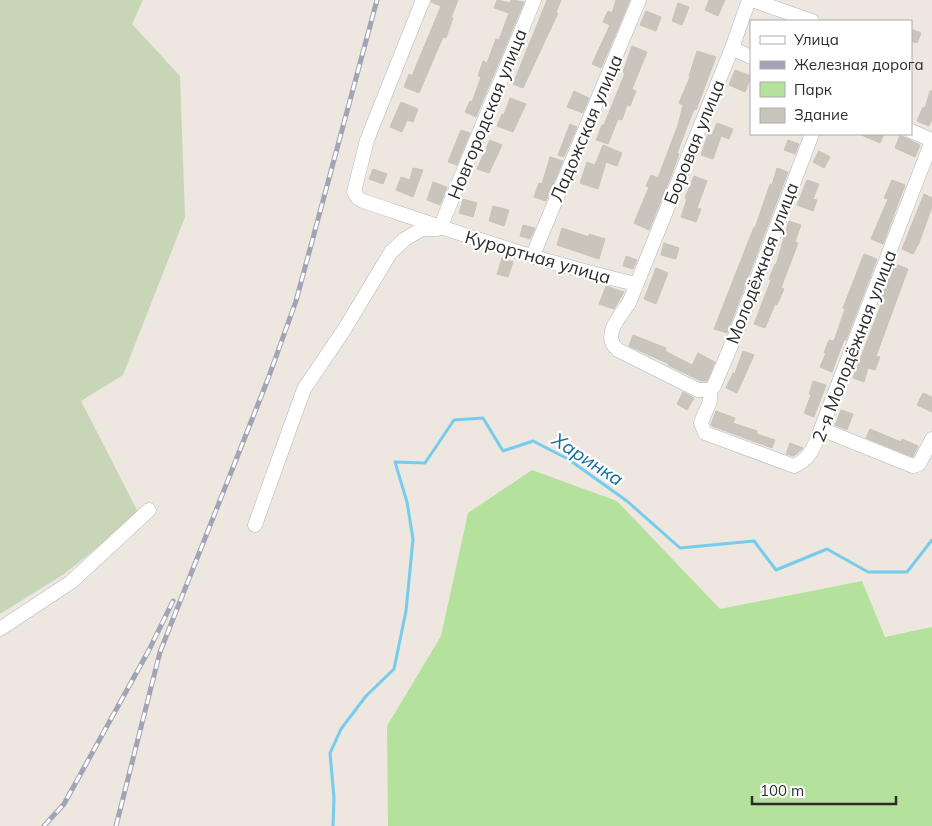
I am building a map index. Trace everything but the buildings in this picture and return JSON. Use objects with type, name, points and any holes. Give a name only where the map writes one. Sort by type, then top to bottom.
[{"type":"street","name":"Курортная улица","points":[[423,0],[367,140],[354,192],[358,198],[440,228],[597,275],[636,284]]},
{"type":"street","name":"Новгородская улица","points":[[440,228],[534,0]]},
{"type":"street","name":"Ладожская улица","points":[[533,255],[639,0]]},
{"type":"street","points":[[751,0],[809,20]]},
{"type":"street","name":"Боровая улица","points":[[709,390],[698,390],[626,354],[613,346],[611,335],[613,328],[629,303],[751,0]]},
{"type":"street","points":[[732,48],[750,57]]},
{"type":"street","points":[[912,131],[932,141]]},
{"type":"street","name":"Молодёжная улица","points":[[709,390],[714,386],[736,334],[812,135]]},
{"type":"street","name":"2-я Молодёжная улица","points":[[709,390],[711,398],[701,423],[705,433],[794,466],[807,458],[821,429],[932,141]]},
{"type":"street","points":[[255,525],[304,389],[344,330],[391,252],[405,239],[422,229],[440,228]]},
{"type":"street","points":[[821,429],[913,466],[919,464],[932,439]]},
{"type":"street","points":[[0,629],[71,582],[149,510]]},
{"type":"green space","points":[[0,0],[143,0],[132,24],[180,76],[185,217],[123,375],[81,401],[139,514],[64,574],[0,614]]},
{"type":"green space","points":[[532,470],[617,501],[720,609],[862,581],[885,637],[932,627],[932,826],[388,826],[387,726],[441,636],[468,513]]},
{"type":"waterway","name":"Харинка","points":[[333,826],[334,798],[330,753],[341,729],[366,696],[394,669],[406,611],[413,539],[407,502],[395,462],[425,463],[454,420],[483,418],[503,451],[533,441],[568,459],[627,501],[680,548],[754,541],[776,570],[827,549],[868,572],[907,572],[932,540]]},
{"type":"railway","points":[[116,826],[160,652],[268,379],[296,301],[377,0]]},
{"type":"railway","points":[[44,826],[64,804],[149,650],[173,601]]}]
